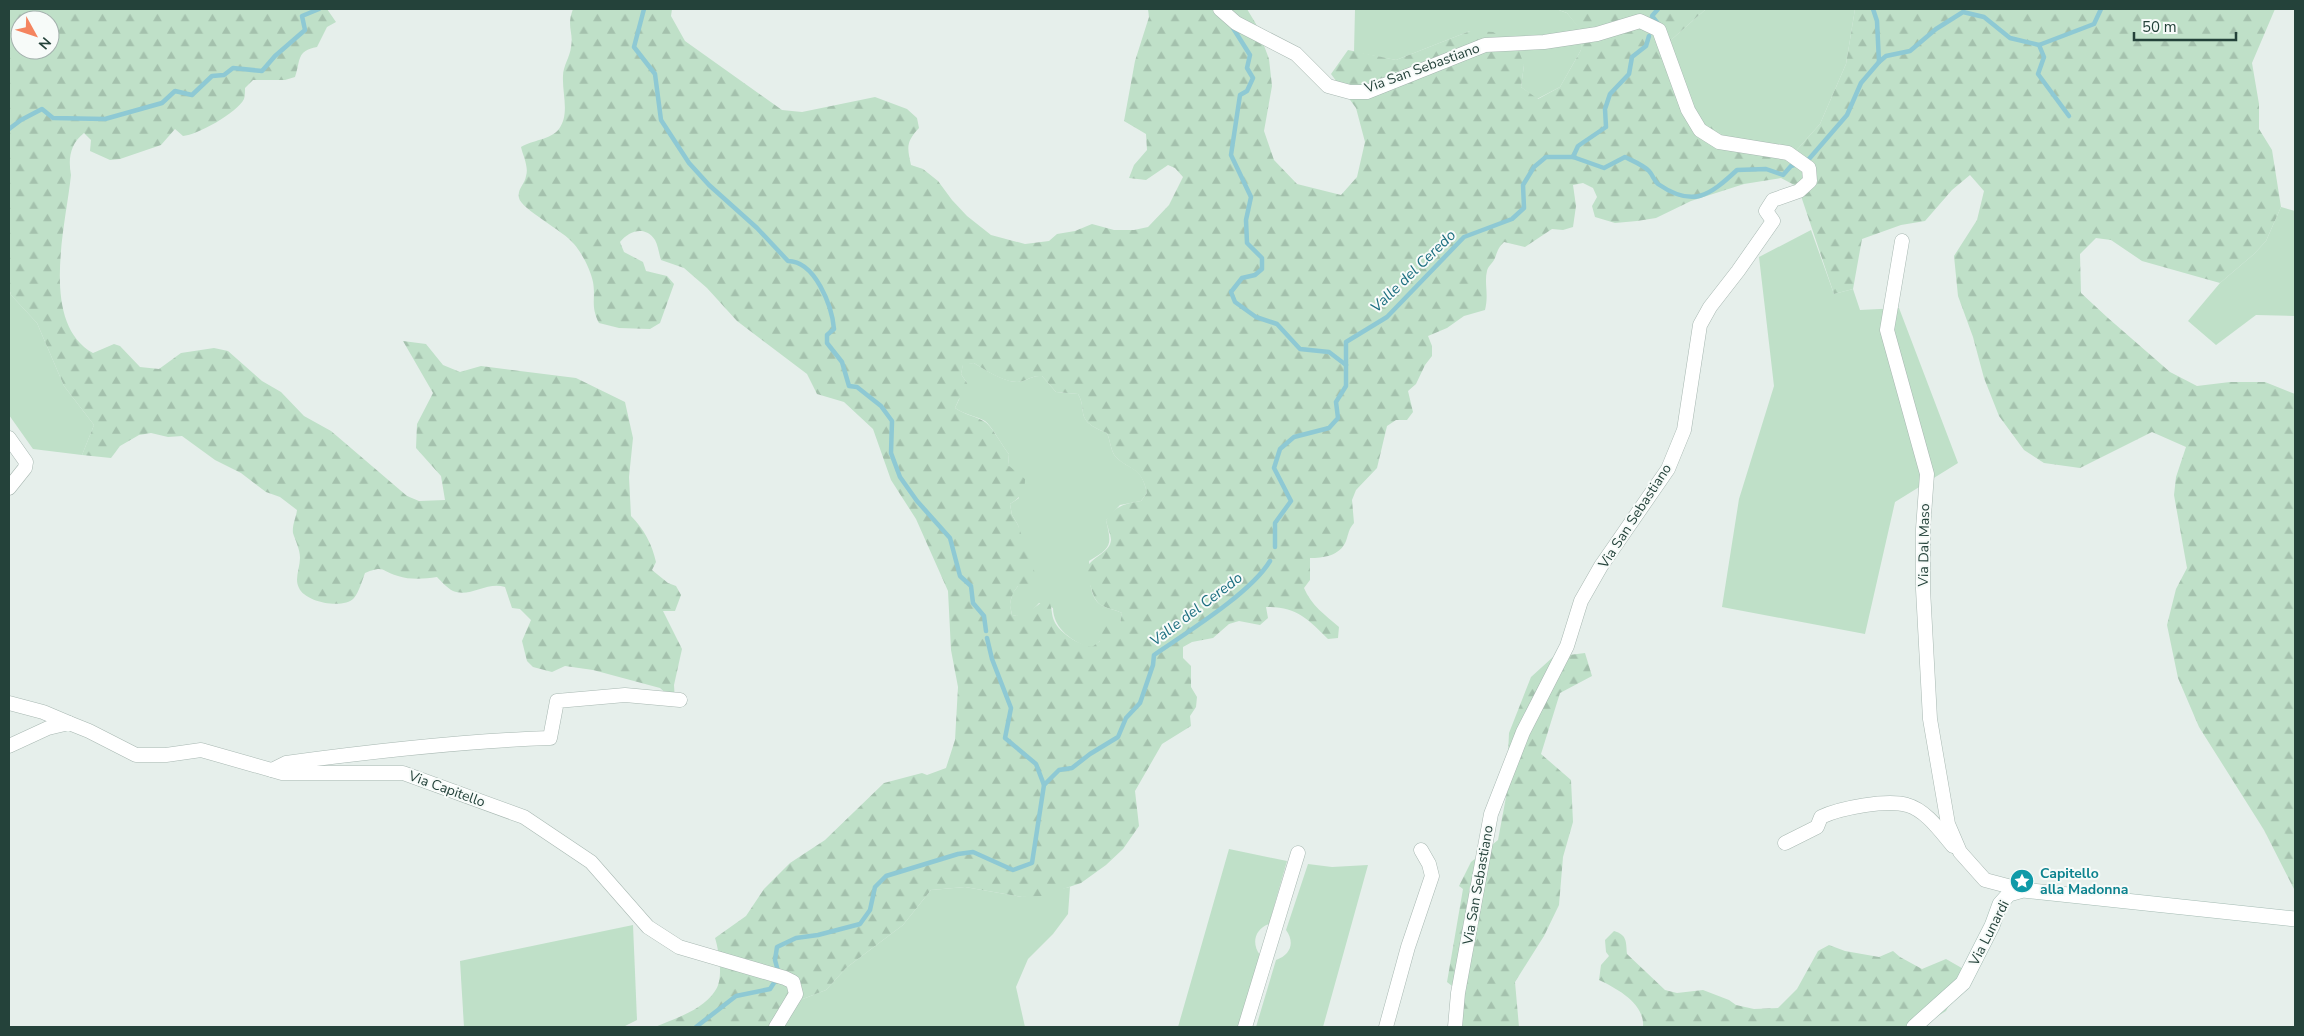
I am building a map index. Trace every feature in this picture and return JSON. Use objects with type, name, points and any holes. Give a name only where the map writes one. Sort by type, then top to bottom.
[{"type":"street","name":"Via San Sebastiano","points":[[1220,9],[1236,23],[1296,54],[1328,86],[1350,92],[1367,92],[1485,45],[1544,42],[1597,34],[1640,21],[1659,30],[1688,110],[1700,130],[1719,142],[1788,153],[1809,168],[1810,180],[1799,191],[1773,200],[1766,211],[1772,222],[1710,307],[1700,325],[1684,430],[1668,469],[1601,566],[1581,601],[1567,646],[1523,732],[1491,814],[1458,993],[1455,1027]]},
{"type":"street","name":"Via Dal Maso","points":[[1902,241],[1887,330],[1927,474],[1923,529],[1923,580],[1930,719],[1948,824],[1960,852]]},
{"type":"street","points":[[9,438],[26,462],[25,468],[9,488]]},
{"type":"street","points":[[272,770],[286,762],[395,748],[494,740],[550,738],[557,701],[625,695],[680,700]]},
{"type":"street","name":"Via Capitello","points":[[9,703],[43,712],[89,731],[136,756],[166,755],[201,750],[282,773],[402,773],[524,817],[591,862],[648,927],[679,947],[779,976],[793,982],[796,994],[776,1027]]},
{"type":"street","points":[[9,746],[48,728],[69,724]]},
{"type":"street","name":"Via Dal Maso","points":[[1785,843],[1817,827],[1820,817],[1832,812],[1885,803],[1908,805],[1926,816],[1985,880],[2023,890]]},
{"type":"street","points":[[1386,1027],[1408,947],[1432,876],[1429,864],[1421,850]]},
{"type":"street","points":[[1245,1027],[1298,853]]},
{"type":"street","name":"Via Lunardi","points":[[1914,1027],[1963,983],[1992,926],[2000,904],[2009,894],[2023,890],[2295,918]]},
{"type":"green space","points":[[9,9],[327,9],[336,22],[327,27],[317,47],[302,54],[295,77],[285,80],[253,80],[245,88],[244,99],[240,105],[207,128],[183,136],[175,129],[161,145],[120,159],[110,160],[90,151],[91,140],[84,133],[79,137],[73,147],[70,158],[71,175],[60,272],[61,297],[66,320],[76,339],[93,353],[114,344],[120,346],[140,367],[159,369],[181,353],[214,348],[228,351],[262,381],[281,392],[304,416],[331,431],[407,496],[419,501],[445,500],[441,476],[416,448],[417,424],[433,393],[403,341],[426,344],[443,365],[460,372],[481,366],[576,378],[625,402],[633,438],[629,477],[631,516],[644,532],[652,549],[656,562],[652,570],[668,583],[676,586],[681,595],[675,611],[663,611],[682,649],[674,685],[675,701],[660,688],[593,670],[565,666],[552,672],[533,667],[527,661],[522,641],[531,620],[520,609],[512,608],[505,587],[492,586],[459,593],[451,590],[437,577],[407,578],[379,569],[365,573],[357,593],[349,602],[325,603],[309,597],[299,588],[297,581],[300,555],[293,530],[297,510],[280,497],[266,492],[241,473],[215,460],[182,436],[168,437],[151,433],[139,435],[120,446],[111,458],[82,455],[94,425],[64,386],[37,323],[11,295],[9,288]]},
{"type":"green space","points":[[573,9],[672,9],[671,16],[685,41],[782,110],[802,112],[875,97],[907,109],[917,118],[919,128],[909,145],[911,165],[923,169],[938,181],[967,216],[991,235],[1025,244],[1049,241],[1057,234],[1075,231],[1092,224],[1114,230],[1134,230],[1148,227],[1169,205],[1183,177],[1175,168],[1168,165],[1146,180],[1129,178],[1134,165],[1147,150],[1146,134],[1124,121],[1135,61],[1149,17],[1148,9],[1247,9],[1256,24],[1269,59],[1272,86],[1264,131],[1274,160],[1297,184],[1341,195],[1357,177],[1365,142],[1356,108],[1331,74],[1348,50],[1396,60],[1470,31],[1493,32],[1517,45],[1524,65],[1521,87],[1538,99],[1560,87],[1581,50],[1582,32],[1567,13],[1556,9],[1706,9],[1671,40],[1673,74],[1699,116],[1732,142],[1794,153],[1820,124],[1846,64],[1855,9],[2275,9],[2252,63],[2259,104],[2259,129],[2272,150],[2281,207],[2266,241],[2254,254],[2220,283],[2142,261],[2111,240],[2096,238],[2080,254],[2081,293],[2170,372],[2197,386],[2230,382],[2265,382],[2295,394],[2295,891],[2264,830],[2199,727],[2178,678],[2167,625],[2176,589],[2187,568],[2174,495],[2176,477],[2186,447],[2152,432],[2080,468],[2044,463],[2024,450],[1999,416],[1984,378],[1973,337],[1958,296],[1954,256],[1977,220],[1984,191],[1970,175],[1952,190],[1925,221],[1901,225],[1862,239],[1853,289],[1834,294],[1798,187],[1781,178],[1744,184],[1691,201],[1656,218],[1615,223],[1595,217],[1592,206],[1597,197],[1593,188],[1583,183],[1573,185],[1576,206],[1573,227],[1563,230],[1552,229],[1525,247],[1504,242],[1487,271],[1485,310],[1464,316],[1447,328],[1428,336],[1432,346],[1432,356],[1425,365],[1416,384],[1408,391],[1413,412],[1407,420],[1396,420],[1387,426],[1377,468],[1356,490],[1352,500],[1354,523],[1346,541],[1340,550],[1331,555],[1310,558],[1310,580],[1304,588],[1314,605],[1339,627],[1338,638],[1328,639],[1308,620],[1294,611],[1266,607],[1268,618],[1260,625],[1239,621],[1229,624],[1213,638],[1192,642],[1183,647],[1183,658],[1191,666],[1191,687],[1197,697],[1196,707],[1190,716],[1191,726],[1162,744],[1135,791],[1139,826],[1123,849],[1106,865],[1081,883],[1042,896],[1022,897],[965,887],[931,890],[903,925],[846,968],[826,990],[795,1002],[778,1027],[655,1027],[696,1009],[710,998],[718,986],[720,972],[715,938],[746,916],[764,889],[790,863],[825,840],[884,783],[922,773],[927,775],[946,768],[955,740],[958,687],[951,650],[948,591],[916,519],[891,480],[873,429],[844,402],[817,394],[807,374],[737,321],[707,288],[684,268],[661,260],[655,240],[647,232],[637,231],[628,235],[620,242],[624,252],[643,262],[646,271],[667,276],[674,284],[660,323],[650,329],[619,328],[599,323],[594,307],[592,278],[580,252],[569,239],[527,208],[519,198],[519,192],[527,173],[521,147],[555,133],[559,129],[564,117],[563,76],[571,47],[571,15]],"holes":[[[974,363],[997,377],[1011,381],[1017,382],[1042,376],[1056,392],[1078,394],[1086,421],[1107,433],[1115,456],[1138,473],[1145,484],[1147,493],[1141,501],[1120,506],[1106,520],[1111,538],[1110,544],[1085,570],[1096,600],[1105,607],[1122,613],[1120,623],[1110,623],[1100,630],[1100,641],[1092,647],[1075,641],[1059,628],[1053,618],[1048,599],[1023,614],[1012,615],[1011,600],[1015,590],[1018,586],[1030,585],[1036,576],[1018,525],[1012,515],[1010,504],[1022,494],[1025,479],[1008,465],[1009,454],[988,424],[955,408],[959,399],[969,393],[967,383],[961,374],[963,365]]]},
{"type":"green space","points":[[1355,9],[1556,9],[1567,13],[1583,32],[1581,50],[1560,87],[1537,99],[1521,87],[1524,65],[1470,31],[1396,60],[1354,52]]},
{"type":"green space","points":[[1706,9],[1855,9],[1846,64],[1820,124],[1794,153],[1732,142],[1699,117],[1673,74],[1671,40]]},
{"type":"green space","points":[[2281,207],[2295,211],[2295,316],[2256,315],[2216,345],[2188,321],[2220,283],[2254,254],[2266,241]]},
{"type":"green space","points":[[1811,230],[1834,294],[1853,289],[1860,310],[1899,308],[1958,463],[1895,502],[1865,634],[1722,607],[1739,499],[1774,386],[1759,257]]},
{"type":"green space","points":[[9,288],[11,295],[37,323],[64,386],[94,425],[82,455],[33,449],[9,415]]},
{"type":"green space","points":[[974,363],[998,377],[1011,381],[1018,382],[1042,376],[1056,392],[1078,394],[1086,421],[1107,433],[1115,456],[1138,473],[1145,484],[1147,493],[1141,501],[1120,505],[1106,520],[1109,535],[1108,545],[1106,549],[1089,561],[1092,592],[1098,603],[1122,613],[1120,623],[1092,648],[1065,634],[1056,622],[1053,608],[1039,603],[1027,614],[1012,615],[1010,605],[1012,594],[1018,586],[1020,535],[1010,504],[1019,498],[1016,473],[1008,465],[1009,454],[988,423],[955,408],[967,383],[961,374],[963,364]]},
{"type":"green space","points":[[1585,653],[1592,676],[1560,693],[1541,754],[1571,780],[1573,822],[1563,857],[1559,905],[1544,936],[1515,982],[1519,1027],[1459,1027],[1461,993],[1447,982],[1463,889],[1459,886],[1471,862],[1498,840],[1506,797],[1509,733],[1531,677],[1553,657]]},
{"type":"green space","points":[[1229,849],[1287,861],[1269,924],[1260,929],[1256,937],[1256,946],[1260,955],[1238,1027],[1178,1027]]},
{"type":"green space","points":[[1308,864],[1332,867],[1368,865],[1323,1027],[1256,1027],[1276,960],[1285,955],[1290,948],[1291,943],[1286,930]]},
{"type":"green space","points":[[965,887],[1022,897],[1070,887],[1068,914],[1053,934],[1028,959],[1016,987],[1025,1027],[778,1027],[795,1002],[826,990],[846,968],[903,925],[931,890]]},
{"type":"green space","points":[[633,925],[637,1020],[623,1027],[464,1027],[460,961]]},
{"type":"green space","points":[[1614,931],[1624,937],[1627,954],[1665,990],[1677,993],[1703,990],[1729,1000],[1736,1005],[1754,1009],[1778,1008],[1797,989],[1818,951],[1829,945],[1845,951],[1879,957],[1893,951],[1922,969],[1946,959],[1967,971],[1946,1011],[1920,1027],[1643,1027],[1640,1011],[1635,1004],[1622,993],[1599,980],[1601,965],[1609,956],[1606,952],[1605,940]]},
{"type":"waterway","points":[[9,129],[42,109],[53,118],[105,119],[162,103],[175,91],[192,95],[212,76],[224,75],[233,68],[262,71],[275,56],[305,30],[302,16],[319,9]]},
{"type":"waterway","points":[[644,9],[634,47],[655,74],[661,120],[689,163],[709,185],[757,228],[788,261],[798,263],[814,276],[826,297],[833,319],[834,329],[827,335],[827,343],[842,362],[849,386],[857,387],[881,406],[892,421],[891,453],[900,477],[917,501],[950,538],[960,576],[971,586],[973,603],[984,616],[986,631]]},
{"type":"waterway","points":[[1658,9],[1652,16],[1659,25]]},
{"type":"waterway","points":[[1873,9],[1877,21],[1879,62]]},
{"type":"waterway","name":"Valle del Ceredo","points":[[1804,161],[1809,159],[1847,115],[1861,83],[1879,62],[1886,56],[1910,51],[1936,29],[1963,12],[1984,17],[2010,38],[2039,45],[2094,24],[2101,9]]},
{"type":"waterway","points":[[1233,28],[1250,55],[1247,68],[1253,78],[1247,91],[1240,95],[1231,155],[1251,197],[1246,220],[1247,243],[1262,258],[1262,269],[1255,275],[1242,278],[1231,292],[1235,302],[1256,317],[1277,324],[1300,349],[1329,352],[1346,365]]},
{"type":"waterway","points":[[1573,157],[1578,146],[1606,127],[1605,109],[1610,94],[1629,74],[1632,57],[1646,46],[1649,36]]},
{"type":"waterway","points":[[2039,45],[2044,57],[2038,74],[2069,116]]},
{"type":"waterway","name":"Valle del Ceredo","points":[[1275,547],[1275,523],[1291,501],[1274,468],[1280,449],[1294,437],[1329,428],[1338,418],[1336,402],[1346,386],[1346,342],[1387,317],[1464,237],[1512,219],[1524,208],[1523,185],[1534,167],[1546,157],[1573,157],[1604,168],[1625,157],[1647,169],[1658,184],[1681,196],[1691,197],[1700,196],[1718,187],[1737,170],[1766,169],[1783,175],[1791,166],[1797,164]]},
{"type":"waterway","name":"Valle del Ceredo","points":[[696,1027],[736,996],[770,989],[779,975],[775,960],[777,947],[796,938],[818,935],[860,924],[870,910],[875,887],[886,876],[958,854],[973,852],[1013,870],[1032,863],[1044,785],[1059,770],[1072,768],[1090,754],[1118,737],[1126,718],[1140,703],[1153,665],[1154,655],[1233,599],[1261,573],[1270,561]]},
{"type":"waterway","points":[[987,638],[992,659],[1011,708],[1005,738],[1036,764],[1044,785]]},
{"type":"place","name":"Capitello alla Madonna","points":[[2022,881]]}]
